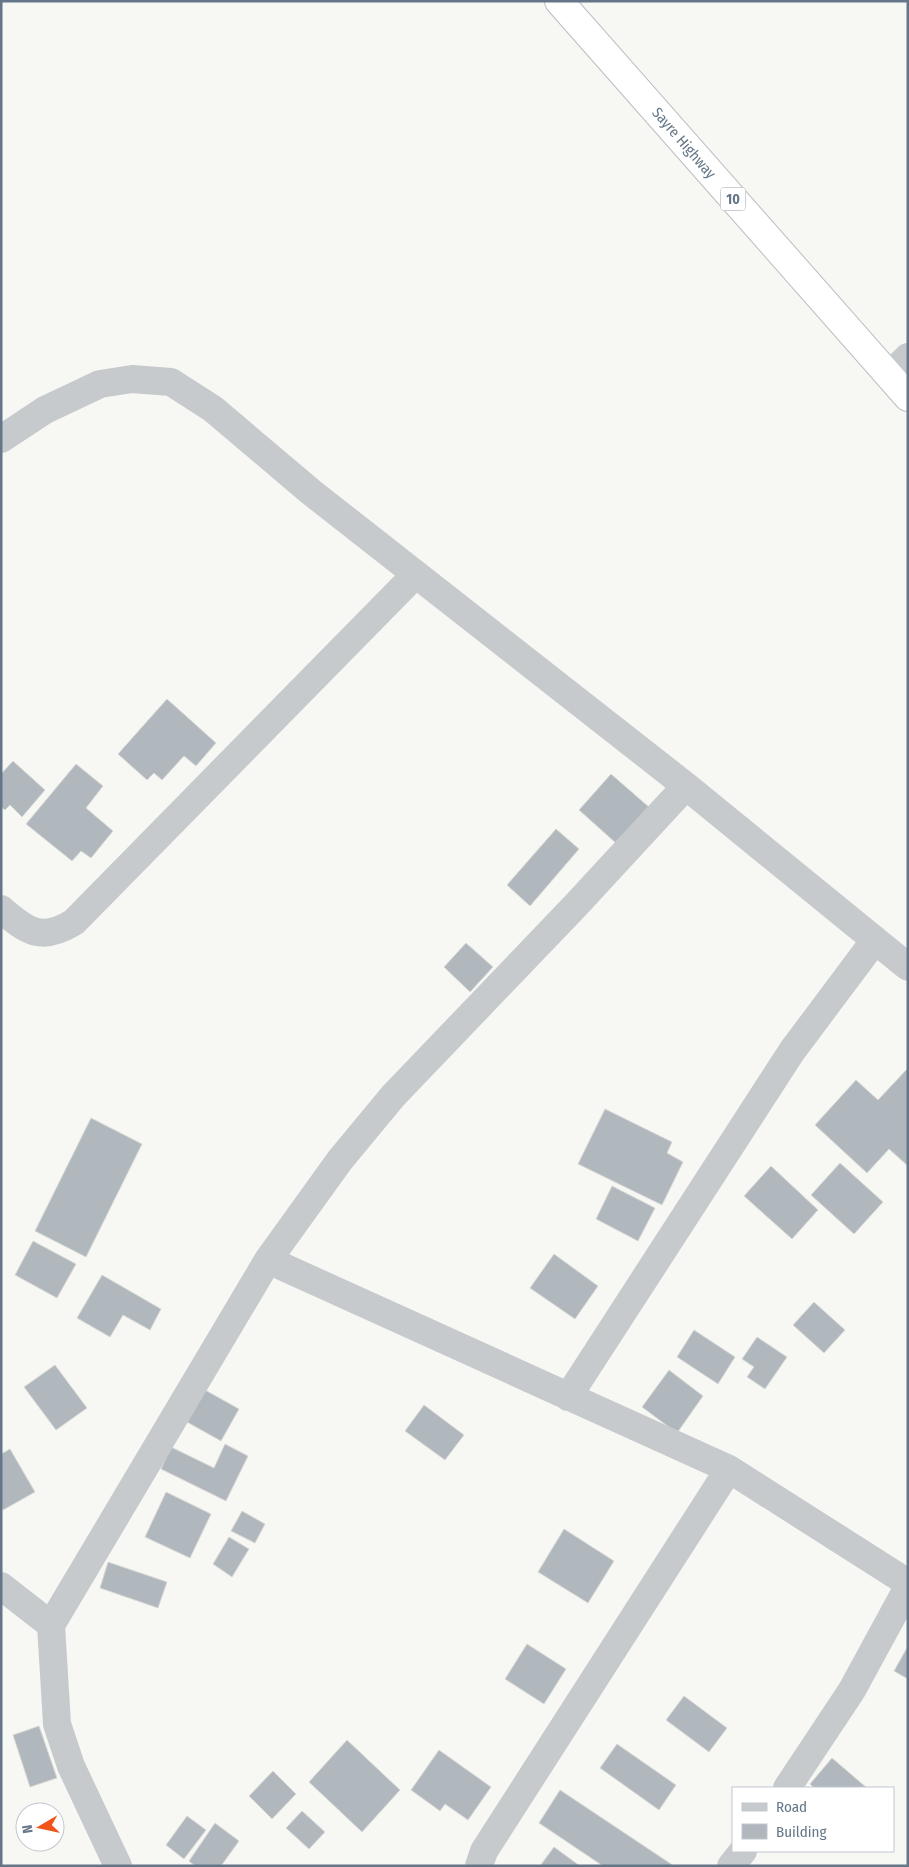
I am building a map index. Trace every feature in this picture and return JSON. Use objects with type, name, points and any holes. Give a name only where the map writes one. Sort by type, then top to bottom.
[{"type":"highway","name":"Sayre Highway","points":[[559,1],[908,397]]},
{"type":"street","points":[[889,376],[908,356]]},
{"type":"street","points":[[1,439],[45,410],[100,384],[132,379],[171,382],[213,409],[310,492],[686,786],[908,967]]},
{"type":"street","points":[[1,909],[21,927],[39,934],[58,932],[74,922],[415,575]]},
{"type":"street","points":[[118,1866],[71,1766],[57,1724],[51,1625],[268,1260],[340,1160],[393,1096],[576,905],[686,786]]},
{"type":"street","points":[[568,1397],[792,1051],[875,940]]},
{"type":"street","points":[[268,1260],[729,1470],[908,1583]]},
{"type":"street","points":[[479,1866],[490,1842],[729,1470]]},
{"type":"street","points":[[1,1586],[51,1625]]},
{"type":"street","points":[[788,1787],[852,1690],[908,1587]]},
{"type":"street","points":[[732,1866],[742,1852]]},
{"type":"building","points":[[167,699],[216,743],[196,766],[184,756],[162,780],[154,773],[147,780],[118,754]]},
{"type":"building","points":[[13,761],[45,790],[22,817],[10,805],[5,810],[1,807],[1,774]]},
{"type":"building","points":[[76,764],[103,786],[86,808],[113,831],[91,858],[81,851],[72,861],[26,824]]},
{"type":"building","points":[[611,774],[650,808],[617,844],[579,810]]},
{"type":"building","points":[[556,829],[579,849],[530,906],[507,885]]},
{"type":"building","points":[[466,943],[493,967],[470,992],[444,967]]},
{"type":"building","points":[[908,1068],[908,1166],[889,1149],[867,1173],[815,1125],[856,1080],[878,1100]]},
{"type":"building","points":[[605,1109],[672,1142],[667,1153],[683,1162],[662,1205],[578,1164]]},
{"type":"building","points":[[91,1118],[142,1144],[86,1257],[35,1231]]},
{"type":"building","points":[[840,1163],[883,1202],[854,1234],[811,1195]]},
{"type":"building","points":[[771,1166],[818,1210],[792,1239],[744,1196]]},
{"type":"building","points":[[612,1186],[655,1208],[638,1241],[596,1219]]},
{"type":"building","points":[[33,1241],[76,1264],[57,1298],[15,1275]]},
{"type":"building","points":[[554,1254],[598,1286],[575,1319],[530,1288]]},
{"type":"building","points":[[102,1275],[161,1309],[150,1330],[123,1315],[110,1337],[77,1318]]},
{"type":"building","points":[[814,1302],[845,1330],[824,1353],[793,1325]]},
{"type":"building","points":[[694,1330],[735,1357],[718,1384],[677,1357]]},
{"type":"building","points":[[757,1337],[787,1357],[765,1389],[747,1377],[754,1367],[742,1359]]},
{"type":"building","points":[[55,1365],[87,1408],[56,1430],[24,1387]]},
{"type":"building","points":[[669,1370],[703,1396],[677,1433],[642,1407]]},
{"type":"building","points":[[205,1390],[239,1409],[221,1441],[187,1422]]},
{"type":"building","points":[[424,1405],[464,1435],[445,1460],[405,1431]]},
{"type":"building","points":[[225,1444],[248,1456],[226,1501],[161,1469],[171,1447],[214,1468]]},
{"type":"building","points":[[10,1449],[35,1492],[3,1510],[1,1506],[1,1454]]},
{"type":"building","points":[[166,1492],[211,1514],[190,1558],[145,1537]]},
{"type":"building","points":[[242,1511],[265,1524],[255,1543],[231,1531]]},
{"type":"building","points":[[564,1529],[614,1561],[588,1603],[538,1572]]},
{"type":"building","points":[[229,1537],[249,1549],[232,1577],[213,1564]]},
{"type":"building","points":[[108,1562],[167,1582],[158,1608],[100,1588]]},
{"type":"building","points":[[527,1644],[566,1669],[544,1704],[505,1679]]},
{"type":"building","points":[[908,1646],[908,1679],[894,1671]]},
{"type":"building","points":[[684,1696],[727,1728],[709,1752],[666,1720]]},
{"type":"building","points":[[39,1726],[57,1778],[30,1787],[13,1735]]},
{"type":"building","points":[[347,1740],[400,1790],[362,1832],[309,1782]]},
{"type":"building","points":[[617,1744],[676,1785],[659,1810],[600,1768]]},
{"type":"building","points":[[439,1750],[491,1787],[468,1820],[445,1804],[440,1811],[411,1790]]},
{"type":"building","points":[[832,1758],[866,1787],[813,1787],[810,1784]]},
{"type":"building","points":[[273,1771],[296,1794],[272,1819],[249,1796]]},
{"type":"building","points":[[560,1790],[674,1866],[603,1866],[539,1823]]},
{"type":"building","points":[[302,1811],[325,1832],[309,1849],[286,1828]]},
{"type":"building","points":[[187,1816],[206,1830],[184,1859],[166,1845]]},
{"type":"building","points":[[215,1823],[239,1841],[221,1866],[195,1866],[189,1861]]},
{"type":"building","points":[[554,1847],[580,1866],[540,1866]]}]
